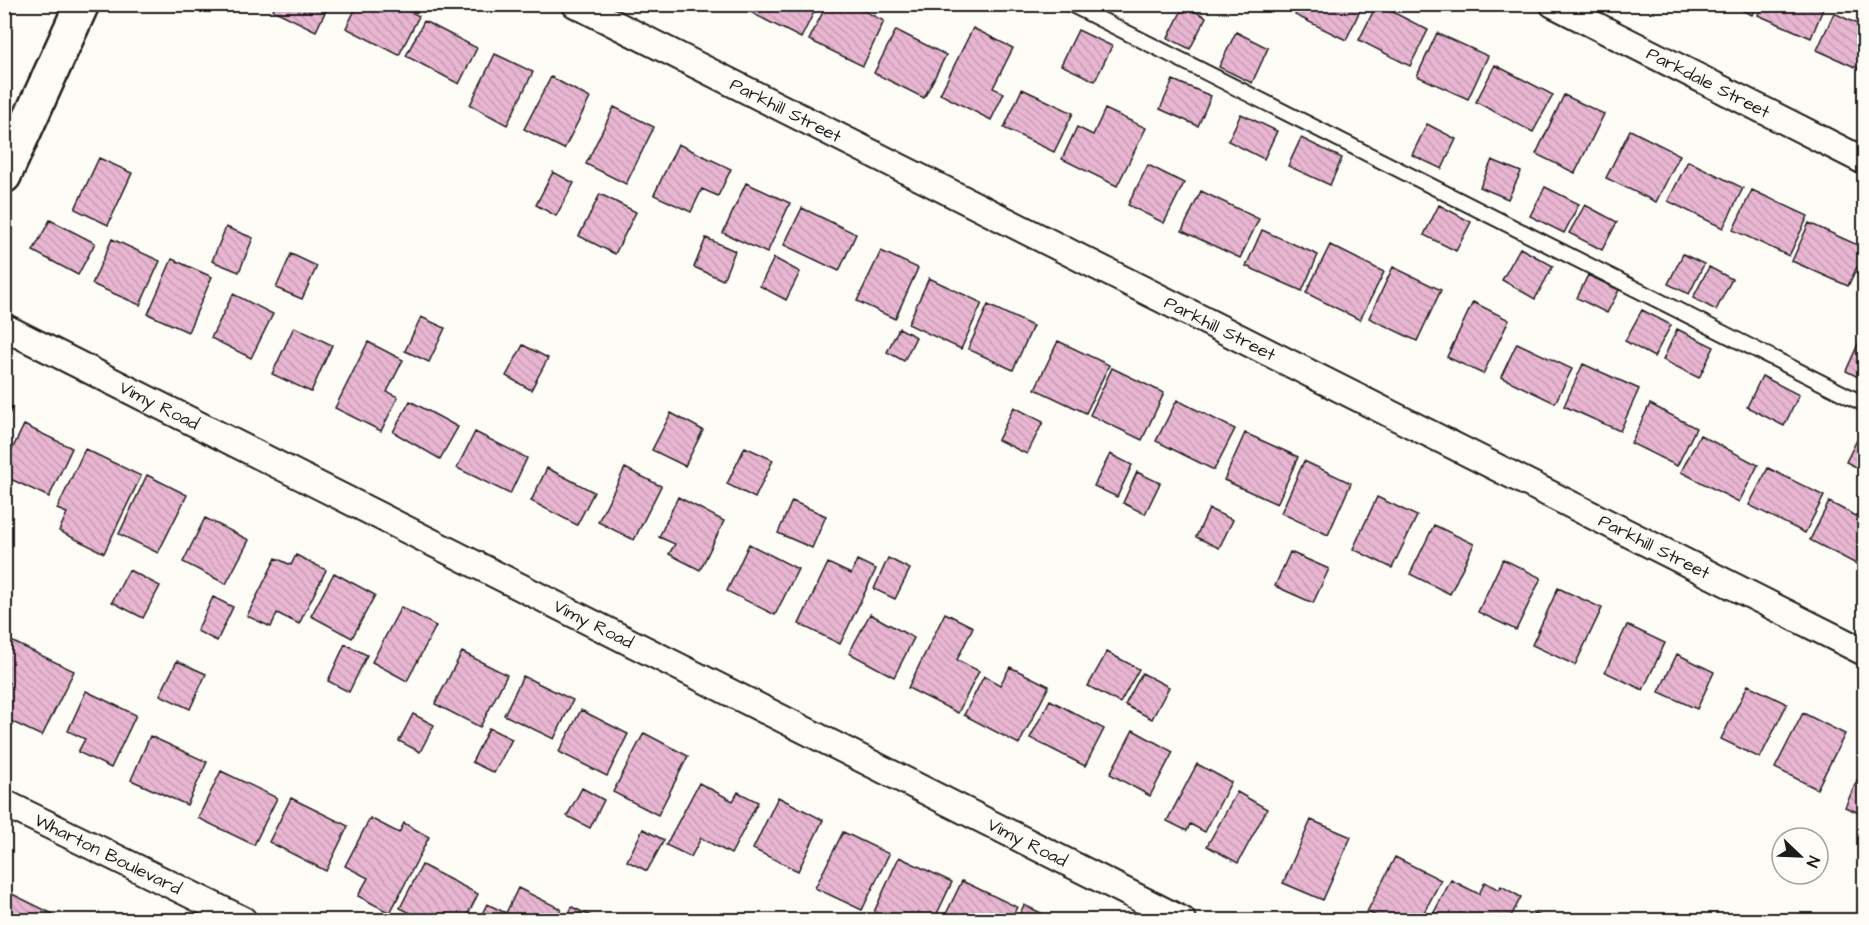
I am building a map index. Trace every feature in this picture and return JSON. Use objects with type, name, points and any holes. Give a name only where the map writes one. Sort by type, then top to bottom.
[{"type":"street","points":[[4,176],[82,4]]},
{"type":"street","name":"Parkhill Street","points":[[575,4],[1864,652]]},
{"type":"street","name":"Parkdale Street","points":[[1553,4],[1864,161]]},
{"type":"street","name":"Vimy Road","points":[[4,327],[1182,921]]},
{"type":"street","name":"Wharton Boulevard","points":[[4,802],[243,921]]},
{"type":"lane","points":[[1070,4],[1864,404]]},
{"type":"building","points":[[276,4],[329,4],[316,31],[273,10]]},
{"type":"building","points":[[358,4],[395,4],[419,16],[399,55],[346,28]]},
{"type":"building","points":[[752,4],[818,4],[801,38],[748,11]]},
{"type":"building","points":[[827,4],[850,4],[884,21],[863,66],[809,40]]},
{"type":"building","points":[[1264,4],[1282,4],[1279,11]]},
{"type":"building","points":[[1300,4],[1363,4],[1346,40],[1295,15]]},
{"type":"building","points":[[1377,4],[1428,30],[1410,66],[1359,40]]},
{"type":"building","points":[[1729,4],[1757,4],[1752,15]]},
{"type":"building","points":[[1763,4],[1825,4],[1811,38],[1758,15]]},
{"type":"building","points":[[1184,6],[1206,17],[1190,49],[1168,38]]},
{"type":"building","points":[[1834,13],[1864,27],[1864,71],[1817,50]]},
{"type":"building","points":[[424,21],[477,48],[459,84],[406,56]]},
{"type":"building","points":[[973,28],[1013,48],[993,88],[1004,93],[991,120],[940,94]]},
{"type":"building","points":[[896,30],[946,55],[924,98],[874,73]]},
{"type":"building","points":[[1078,30],[1112,46],[1095,81],[1061,65]]},
{"type":"building","points":[[1236,32],[1268,48],[1252,83],[1219,67]]},
{"type":"building","points":[[1437,33],[1488,56],[1468,99],[1417,76]]},
{"type":"building","points":[[495,54],[533,72],[507,125],[470,105]]},
{"type":"building","points":[[1495,65],[1553,95],[1533,132],[1476,102]]},
{"type":"building","points":[[551,77],[590,98],[564,149],[524,129]]},
{"type":"building","points":[[1173,80],[1211,96],[1198,126],[1160,109]]},
{"type":"building","points":[[1022,89],[1073,113],[1054,152],[1004,128]]},
{"type":"building","points":[[1564,95],[1604,114],[1575,173],[1536,154]]},
{"type":"building","points":[[614,107],[654,127],[626,184],[586,164]]},
{"type":"building","points":[[1105,109],[1146,128],[1117,186],[1062,159],[1077,127],[1093,135]]},
{"type":"building","points":[[1241,114],[1277,131],[1264,159],[1228,141]]},
{"type":"building","points":[[1427,124],[1456,139],[1442,169],[1412,155]]},
{"type":"building","points":[[1630,130],[1680,155],[1656,202],[1606,178]]},
{"type":"building","points":[[1301,138],[1342,158],[1330,185],[1288,166]]},
{"type":"building","points":[[678,144],[731,169],[718,196],[702,189],[691,212],[654,195]]},
{"type":"building","points":[[99,158],[132,173],[108,225],[75,209]]},
{"type":"building","points":[[1492,160],[1521,172],[1508,199],[1480,187]]},
{"type":"building","points":[[1688,161],[1743,188],[1723,228],[1668,201]]},
{"type":"building","points":[[1148,165],[1184,183],[1164,223],[1128,205]]},
{"type":"building","points":[[553,172],[574,183],[556,216],[536,205]]},
{"type":"building","points":[[746,183],[790,203],[767,253],[723,233]]},
{"type":"building","points":[[1545,187],[1579,204],[1564,233],[1530,216]]},
{"type":"building","points":[[1752,190],[1808,216],[1789,256],[1733,230]]},
{"type":"building","points":[[1201,191],[1259,219],[1240,258],[1182,231]]},
{"type":"building","points":[[600,194],[636,212],[615,254],[579,236]]},
{"type":"building","points":[[1439,205],[1471,222],[1456,251],[1424,235]]},
{"type":"building","points":[[1585,205],[1617,222],[1602,250],[1569,233]]},
{"type":"building","points":[[802,208],[856,234],[839,271],[784,245]]},
{"type":"building","points":[[50,220],[95,243],[78,275],[33,251]]},
{"type":"building","points":[[1809,223],[1864,248],[1848,286],[1792,261]]},
{"type":"building","points":[[226,227],[253,238],[239,272],[212,261]]},
{"type":"building","points":[[1262,230],[1318,255],[1302,291],[1246,266]]},
{"type":"building","points":[[706,238],[735,251],[723,280],[694,267]]},
{"type":"building","points":[[112,239],[160,261],[140,305],[92,284]]},
{"type":"building","points":[[1330,245],[1384,272],[1360,320],[1306,293]]},
{"type":"building","points":[[1520,248],[1553,266],[1535,299],[1502,280]]},
{"type":"building","points":[[881,251],[918,268],[895,319],[857,301]]},
{"type":"building","points":[[291,254],[317,266],[302,299],[276,288]]},
{"type":"building","points":[[1683,254],[1704,264],[1689,294],[1668,284]]},
{"type":"building","points":[[774,258],[800,272],[786,300],[760,286]]},
{"type":"building","points":[[172,259],[212,277],[188,332],[148,314]]},
{"type":"building","points":[[1393,267],[1441,290],[1417,341],[1369,318]]},
{"type":"building","points":[[1709,267],[1732,279],[1716,310],[1693,298]]},
{"type":"building","points":[[1588,275],[1619,290],[1607,313],[1577,298]]},
{"type":"building","points":[[929,278],[982,303],[961,349],[908,324]]},
{"type":"building","points":[[233,294],[273,314],[251,358],[211,338]]},
{"type":"building","points":[[1473,302],[1509,320],[1483,374],[1447,357]]},
{"type":"building","points":[[988,305],[1033,326],[1013,370],[968,349]]},
{"type":"building","points":[[1642,310],[1671,325],[1654,357],[1625,341]]},
{"type":"building","points":[[421,317],[445,328],[429,362],[405,351]]},
{"type":"building","points":[[294,327],[332,345],[311,392],[272,374]]},
{"type":"building","points":[[899,328],[916,337],[904,361],[887,352]]},
{"type":"building","points":[[1677,329],[1714,347],[1699,378],[1663,360]]},
{"type":"building","points":[[1058,341],[1109,365],[1086,413],[1035,389]]},
{"type":"building","points":[[368,342],[403,360],[387,392],[398,397],[381,431],[335,408]]},
{"type":"building","points":[[1859,342],[1864,344],[1864,380],[1846,371]]},
{"type":"building","points":[[1517,343],[1572,369],[1555,403],[1501,377]]},
{"type":"building","points":[[523,345],[548,358],[531,390],[506,376]]},
{"type":"building","points":[[1583,364],[1639,389],[1620,431],[1564,406]]},
{"type":"building","points":[[1112,368],[1164,393],[1142,440],[1090,415]]},
{"type":"building","points":[[1762,376],[1799,395],[1784,426],[1747,407]]},
{"type":"building","points":[[1177,400],[1235,429],[1214,470],[1156,441]]},
{"type":"building","points":[[410,401],[458,427],[440,459],[393,432]]},
{"type":"building","points":[[4,404],[12,408],[4,424]]},
{"type":"building","points":[[1650,404],[1696,428],[1677,466],[1631,443]]},
{"type":"building","points":[[1014,407],[1043,422],[1027,454],[998,440]]},
{"type":"building","points":[[671,413],[703,430],[685,466],[652,450]]},
{"type":"building","points":[[24,425],[72,448],[49,497],[4,476],[4,466]]},
{"type":"building","points":[[1862,430],[1864,431],[1864,471],[1846,462]]},
{"type":"building","points":[[475,432],[527,458],[510,494],[457,468]]},
{"type":"building","points":[[1245,433],[1298,457],[1277,504],[1224,480]]},
{"type":"building","points":[[1700,435],[1758,465],[1739,502],[1681,472]]},
{"type":"building","points":[[745,447],[773,460],[755,498],[727,484]]},
{"type":"building","points":[[85,449],[141,476],[104,553],[59,531],[67,513],[57,509]]},
{"type":"building","points":[[1110,454],[1132,465],[1117,497],[1094,486]]},
{"type":"building","points":[[1304,461],[1351,483],[1328,535],[1281,513]]},
{"type":"building","points":[[547,468],[594,492],[577,525],[531,501]]},
{"type":"building","points":[[625,468],[661,486],[634,540],[598,522]]},
{"type":"building","points":[[1768,468],[1824,496],[1805,533],[1749,505]]},
{"type":"building","points":[[1137,472],[1160,483],[1145,514],[1123,503]]},
{"type":"building","points":[[147,475],[187,495],[158,553],[119,534]]},
{"type":"building","points":[[678,497],[724,521],[700,570],[669,554],[675,544],[659,537]]},
{"type":"building","points":[[1377,497],[1417,516],[1392,568],[1353,549]]},
{"type":"building","points":[[792,501],[826,516],[812,548],[778,533]]},
{"type":"building","points":[[1829,502],[1864,520],[1864,568],[1810,540]]},
{"type":"building","points":[[1209,509],[1233,520],[1219,548],[1196,537]]},
{"type":"building","points":[[205,518],[249,540],[226,584],[183,562]]},
{"type":"building","points":[[1434,525],[1474,544],[1450,594],[1410,574]]},
{"type":"building","points":[[749,544],[798,569],[775,615],[727,591]]},
{"type":"building","points":[[1290,552],[1329,569],[1313,603],[1275,586]]},
{"type":"building","points":[[296,555],[326,570],[299,624],[277,613],[271,627],[247,616],[276,558],[291,565]]},
{"type":"building","points":[[888,558],[910,569],[895,599],[874,589]]},
{"type":"building","points":[[1503,559],[1541,578],[1516,630],[1478,612]]},
{"type":"building","points":[[857,560],[876,569],[840,644],[799,624],[828,563],[851,574]]},
{"type":"building","points":[[129,570],[160,586],[143,618],[112,602]]},
{"type":"building","points":[[334,573],[375,595],[352,638],[311,616]]},
{"type":"building","points":[[1558,588],[1602,608],[1575,665],[1532,645]]},
{"type":"building","points":[[213,597],[233,607],[217,641],[197,631]]},
{"type":"building","points":[[401,607],[436,626],[407,681],[372,662]]},
{"type":"building","points":[[945,613],[973,627],[957,660],[979,671],[958,713],[908,688]]},
{"type":"building","points":[[870,614],[914,638],[894,677],[849,653]]},
{"type":"building","points":[[1627,625],[1665,643],[1643,690],[1605,672]]},
{"type":"building","points":[[9,640],[74,671],[42,736],[4,718],[4,693],[9,683],[4,681],[4,648]]},
{"type":"building","points":[[345,644],[367,655],[349,692],[328,681]]},
{"type":"building","points":[[462,652],[507,675],[480,727],[435,704]]},
{"type":"building","points":[[1107,652],[1139,669],[1120,703],[1088,686]]},
{"type":"building","points":[[1677,654],[1714,672],[1697,709],[1659,692]]},
{"type":"building","points":[[177,661],[206,674],[190,709],[160,695]]},
{"type":"building","points":[[1010,667],[1049,686],[1019,744],[964,715],[984,676],[1000,685]]},
{"type":"building","points":[[1142,673],[1169,687],[1152,719],[1125,705]]},
{"type":"building","points":[[523,676],[573,700],[554,739],[504,715]]},
{"type":"building","points":[[1748,685],[1787,704],[1760,758],[1721,739]]},
{"type":"building","points":[[86,691],[136,715],[111,768],[78,752],[85,739],[68,731]]},
{"type":"building","points":[[1050,700],[1104,729],[1085,766],[1030,738]]},
{"type":"building","points":[[581,710],[628,734],[607,776],[559,752]]},
{"type":"building","points":[[1803,713],[1845,734],[1817,789],[1775,768]]},
{"type":"building","points":[[413,714],[434,725],[420,752],[399,741]]},
{"type":"building","points":[[489,728],[512,739],[494,773],[472,762]]},
{"type":"building","points":[[1133,730],[1173,752],[1150,796],[1110,774]]},
{"type":"building","points":[[644,733],[688,756],[658,815],[613,792]]},
{"type":"building","points":[[150,736],[207,762],[187,805],[131,780]]},
{"type":"building","points":[[1197,764],[1231,782],[1205,832],[1190,824],[1187,831],[1167,821]]},
{"type":"building","points":[[1864,765],[1864,815],[1845,807]]},
{"type":"building","points":[[221,771],[277,798],[254,845],[198,818]]},
{"type":"building","points":[[699,783],[733,801],[738,792],[758,802],[731,854],[701,838],[691,857],[666,845]]},
{"type":"building","points":[[582,788],[604,800],[590,828],[567,816]]},
{"type":"building","points":[[1237,792],[1267,809],[1238,863],[1207,846]]},
{"type":"building","points":[[778,797],[823,820],[798,871],[753,849]]},
{"type":"building","points":[[291,798],[348,826],[326,871],[269,842]]},
{"type":"building","points":[[370,818],[399,833],[404,823],[429,837],[390,913],[358,896],[368,878],[345,866]]},
{"type":"building","points":[[1311,820],[1351,837],[1323,900],[1283,883]]},
{"type":"building","points":[[643,829],[664,840],[647,871],[627,861]]},
{"type":"building","points":[[843,832],[889,854],[862,910],[815,888]]},
{"type":"building","points":[[899,857],[952,882],[934,920],[891,920],[874,912]]},
{"type":"building","points":[[1395,857],[1441,880],[1420,920],[1385,920],[1367,912]]},
{"type":"building","points":[[422,865],[478,894],[465,920],[425,920],[400,908]]},
{"type":"building","points":[[1451,880],[1479,894],[1485,882],[1499,890],[1501,886],[1521,897],[1509,920],[1430,920]]},
{"type":"building","points":[[962,881],[1017,907],[1010,920],[943,920]]},
{"type":"building","points":[[518,888],[561,909],[556,920],[479,920],[487,904],[506,913]]},
{"type":"building","points":[[4,890],[59,917],[57,920],[4,920]]},
{"type":"building","points":[[1024,905],[1052,918],[1051,920],[1017,920]]},
{"type":"building","points":[[572,907],[599,920],[566,920]]},
{"type":"building","points":[[1534,913],[1548,920],[1530,920]]}]
